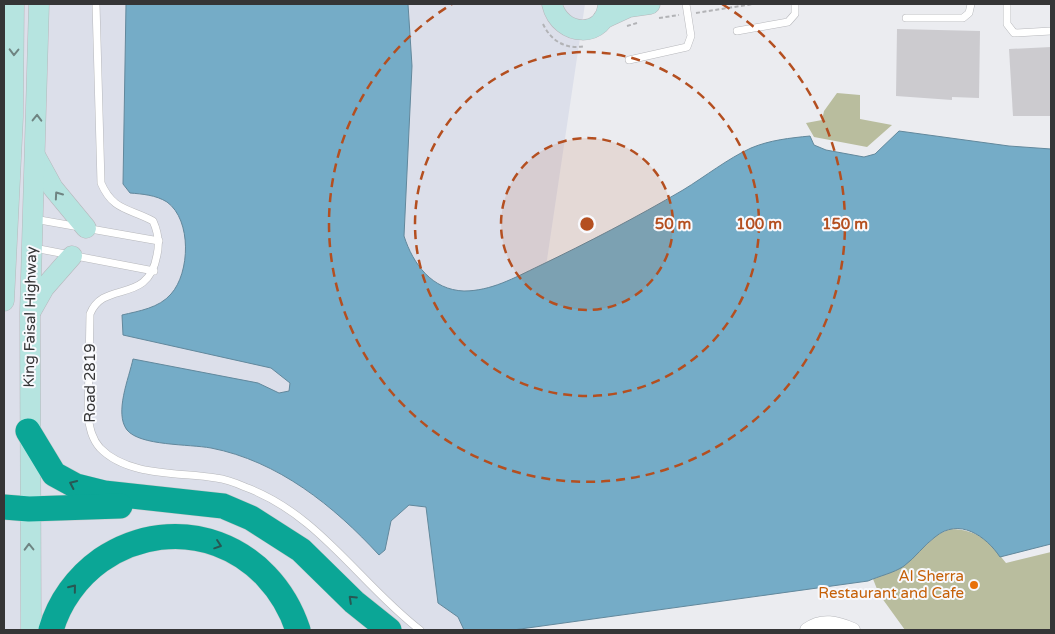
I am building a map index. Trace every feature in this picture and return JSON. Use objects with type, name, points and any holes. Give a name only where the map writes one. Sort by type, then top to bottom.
[{"type":"highway","points":[[28,431],[54,474],[76,486],[104,493],[223,506],[260,523],[301,550],[354,602],[389,630]]},
{"type":"highway","points":[[4,508],[29,509],[190,503]]},
{"type":"highway","points":[[51,630],[54,618],[70,591],[90,568],[116,550],[144,540],[173,536],[202,539],[230,549],[255,564],[275,585],[292,611],[298,630]]},
{"type":"main road","name":"King Faisal Highway","points":[[4,301],[4,242],[12,117],[14,4]]},
{"type":"main road","name":"King Faisal Highway","points":[[31,630],[28,431],[31,247],[36,157],[39,4]]},
{"type":"main road","points":[[552,4],[557,19],[564,26],[575,30],[585,30],[595,26],[606,12],[629,7],[648,15]]},
{"type":"main road","points":[[4,143],[12,117]]},
{"type":"main road","points":[[36,157],[53,188],[86,228]]},
{"type":"main road","points":[[5,214],[32,219]]},
{"type":"main road","points":[[4,242],[31,247]]},
{"type":"main road","points":[[30,312],[44,288],[72,256]]},
{"type":"street","points":[[807,630],[822,622],[853,630]]},
{"type":"lane","points":[[31,247],[154,271],[159,241],[152,221],[116,205],[106,194],[102,183],[96,4]]},
{"type":"lane","points":[[629,60],[687,47],[691,36],[686,4]]},
{"type":"lane","points":[[737,31],[788,22],[795,14],[795,4]]},
{"type":"lane","points":[[906,18],[959,19],[969,13],[971,4]]},
{"type":"lane","points":[[1007,4],[1008,28],[1014,33],[1051,31]]},
{"type":"lane","points":[[32,219],[159,241]]},
{"type":"lane","name":"Road 2819","points":[[154,271],[145,282],[128,291],[100,298],[90,314],[88,417],[91,433],[100,448],[113,458],[132,466],[218,478],[246,487],[275,500],[302,518],[326,538],[377,592],[420,630]]},
{"type":"path","points":[[625,27],[648,15],[688,14],[753,4]]},
{"type":"path","points":[[864,4],[878,4]]},
{"type":"path","points":[[542,23],[548,36],[557,43],[577,48],[586,46]]},
{"type":"shaded area","points":[[4,4],[585,4],[492,630],[4,630]]},
{"type":"green space","points":[[837,93],[860,95],[860,119],[892,125],[867,147],[814,137],[806,123],[822,120],[824,111]]},
{"type":"green space","points":[[950,529],[969,532],[983,538],[1006,563],[1051,552],[1051,630],[905,630],[879,594],[873,579],[903,566],[937,535]]},
{"type":"water","points":[[126,4],[408,4],[412,66],[404,236],[413,256],[425,274],[442,286],[464,291],[484,289],[521,275],[648,210],[742,152],[773,141],[810,136],[814,145],[826,150],[864,157],[875,154],[899,131],[1009,146],[1051,149],[1051,544],[1000,557],[980,536],[962,529],[953,529],[944,531],[935,537],[908,563],[900,568],[868,581],[513,630],[464,630],[458,617],[438,603],[426,507],[409,505],[391,521],[385,550],[379,555],[324,503],[282,475],[259,463],[236,454],[211,448],[153,442],[133,435],[123,423],[122,405],[133,359],[258,383],[279,393],[289,391],[290,383],[271,368],[123,335],[122,315],[155,306],[166,299],[177,285],[185,260],[184,233],[181,221],[175,210],[167,202],[154,196],[130,193],[123,184]]},
{"type":"building","points":[[897,29],[980,31],[979,98],[952,97],[952,100],[896,96]]},
{"type":"building","points":[[1051,47],[1051,116],[1013,116],[1009,49]]},
{"type":"place","name":"Al Sherra Restaurant and Cafe","points":[[974,585]]}]
